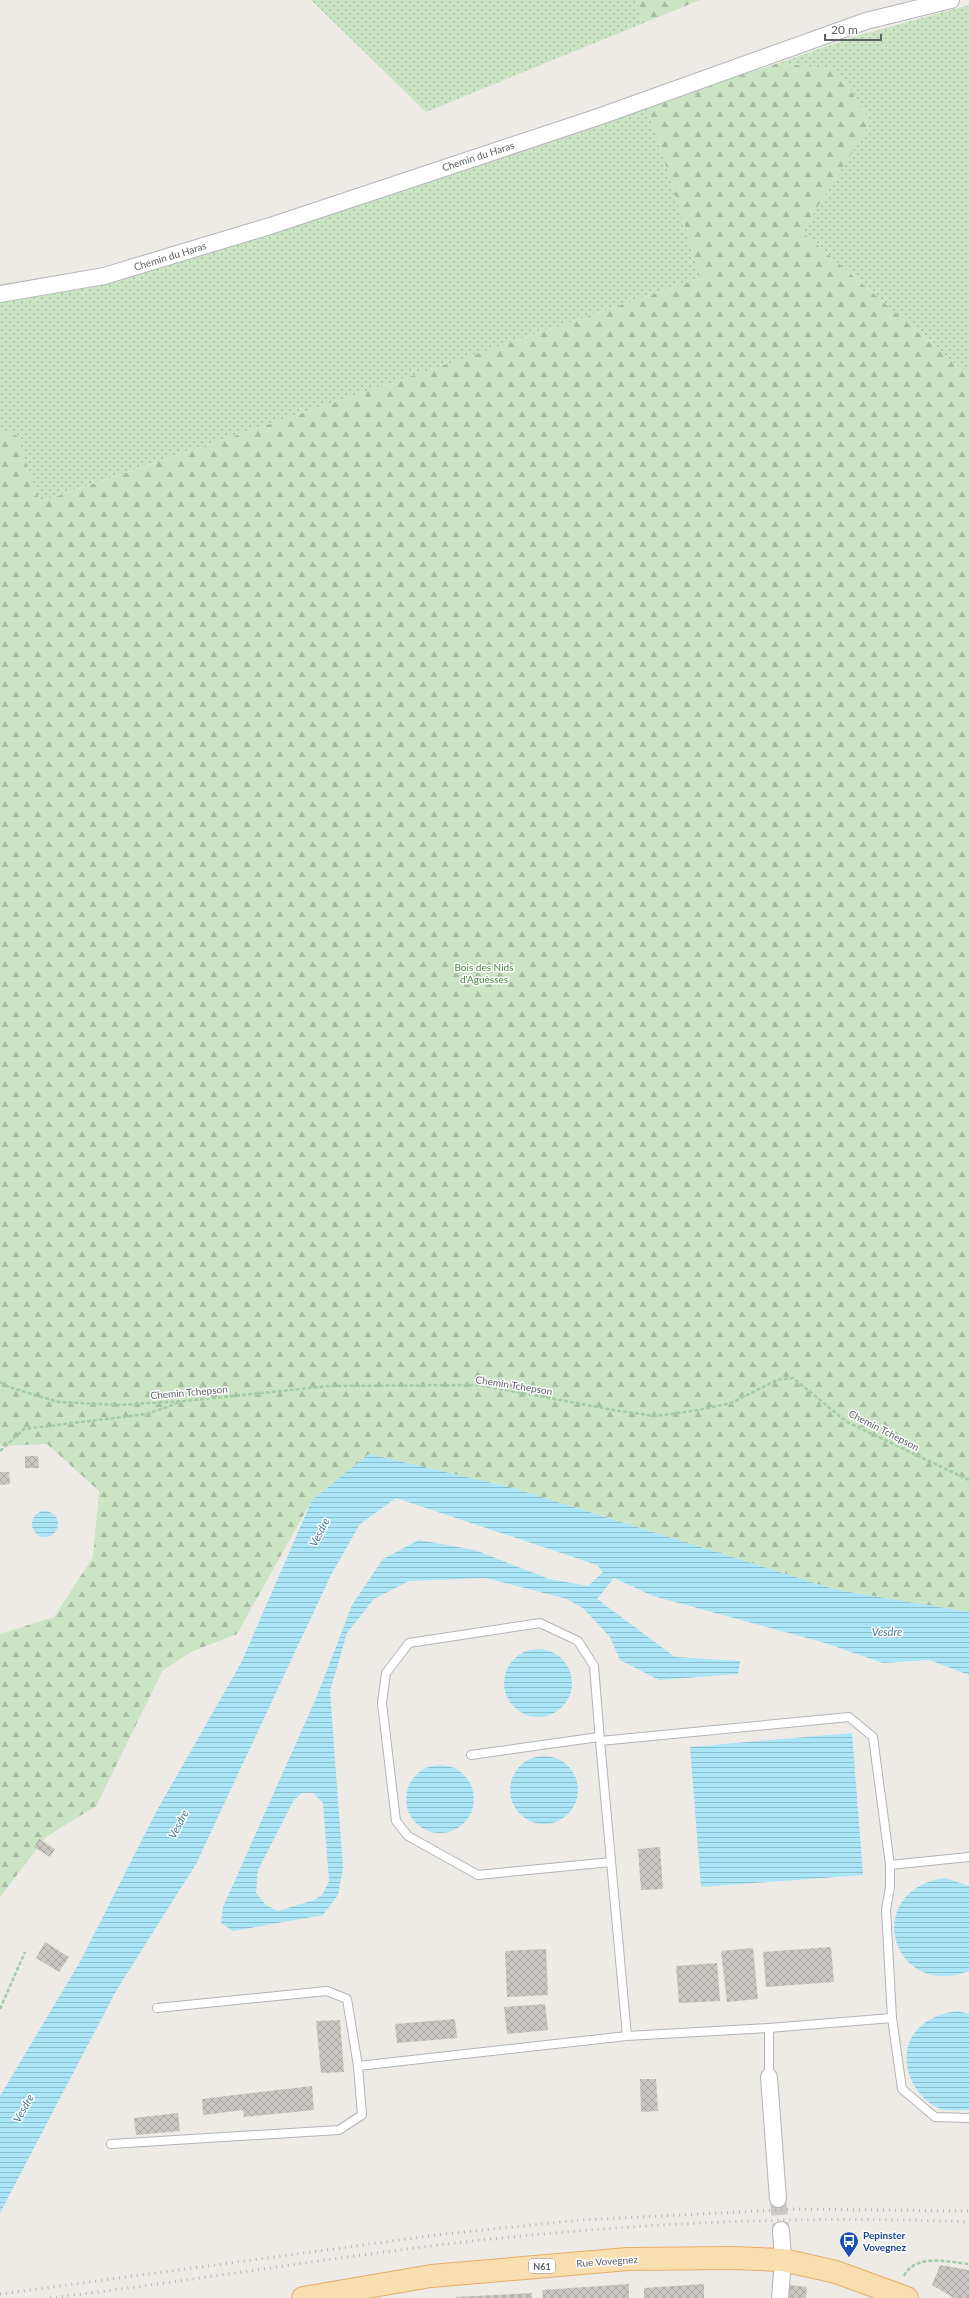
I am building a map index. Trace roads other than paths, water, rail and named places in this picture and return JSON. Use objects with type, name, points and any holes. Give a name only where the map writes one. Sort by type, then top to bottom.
[{"type":"main road","name":"Rue Vovegnez","points":[[303,2298],[431,2276],[628,2259],[733,2258],[783,2260],[836,2272],[902,2295]]},
{"type":"street","name":"Chemin du Haras","points":[[0,294],[104,276],[270,226],[598,117],[866,21],[951,0]]},
{"type":"street","points":[[769,2077],[778,2199]]},
{"type":"street","points":[[780,2298],[783,2260],[781,2230]]},
{"type":"lane","points":[[611,1862],[478,1875],[408,1836],[396,1821],[382,1703],[386,1673],[409,1643],[540,1623],[578,1641],[594,1666],[627,2036]]},
{"type":"lane","points":[[471,1755],[600,1739],[849,1717],[873,1737],[890,1865],[890,1887],[886,1910],[892,2018],[902,2088],[935,2117],[969,2118]]},
{"type":"lane","points":[[890,1865],[969,1857]]},
{"type":"lane","points":[[111,2144],[339,2130],[362,2115],[358,2066],[347,1999],[327,1991],[157,2008]]},
{"type":"lane","points":[[358,2066],[627,2036],[769,2028],[892,2018]]},
{"type":"lane","points":[[769,2028],[769,2077]]},
{"type":"water","name":"Vesdre","points":[[369,1454],[513,1488],[837,1590],[969,1612],[969,1675],[929,1660],[883,1663],[822,1642],[653,1596],[614,1578],[597,1599],[675,1657],[740,1661],[738,1674],[659,1680],[620,1660],[610,1637],[584,1609],[567,1599],[486,1578],[409,1581],[374,1599],[347,1633],[330,1691],[343,1868],[338,1895],[323,1915],[233,1931],[221,1923],[223,1907],[317,1696],[352,1605],[383,1559],[419,1540],[475,1550],[549,1579],[588,1586],[603,1572],[597,1565],[396,1498],[360,1524],[331,1575],[196,1864],[116,1991],[0,2213],[0,2096],[81,1960],[156,1812],[241,1663],[312,1500]],"holes":[[[302,1793],[313,1793],[323,1803],[329,1881],[322,1895],[314,1900],[278,1911],[266,1905],[256,1893],[258,1870],[294,1800]]]},
{"type":"water","points":[[45,1511],[54,1515],[58,1524],[54,1533],[45,1537],[36,1533],[32,1524],[36,1515]]},
{"type":"water","points":[[531,1649],[545,1649],[557,1654],[567,1664],[572,1676],[572,1690],[567,1702],[557,1712],[545,1717],[531,1717],[519,1712],[509,1702],[504,1690],[504,1676],[509,1664],[519,1654]]},
{"type":"water","points":[[852,1733],[863,1875],[701,1887],[690,1747]]},
{"type":"water","points":[[537,1756],[551,1756],[563,1761],[573,1771],[578,1783],[578,1797],[573,1809],[563,1819],[551,1824],[537,1824],[525,1819],[515,1809],[510,1797],[510,1783],[515,1771],[525,1761]]},
{"type":"water","points":[[433,1765],[447,1765],[459,1770],[469,1780],[474,1792],[474,1806],[469,1818],[459,1828],[447,1833],[433,1833],[421,1828],[411,1818],[406,1806],[406,1792],[411,1780],[421,1770]]},
{"type":"water","points":[[945,1878],[969,1886],[969,1971],[942,1976],[920,1971],[905,1958],[896,1940],[895,1921],[902,1902],[918,1887]]},
{"type":"water","points":[[958,2011],[969,2014],[969,2109],[944,2110],[930,2103],[920,2094],[913,2084],[908,2072],[908,2047],[913,2036],[925,2023],[939,2016]]},
{"type":"tunnel","points":[[778,2199],[781,2230]]},
{"type":"railway","points":[[0,2294],[444,2234],[581,2220],[798,2209],[969,2211]]},
{"type":"railway","points":[[50,2298],[420,2247],[597,2229],[783,2220],[845,2219],[969,2222]]},
{"type":"place","name":"Pepinster Vovegnez","points":[[849,2258]]},
{"type":"park label","name":"Bois des Nids d'Aguèsses","points":[[484,972]]}]
